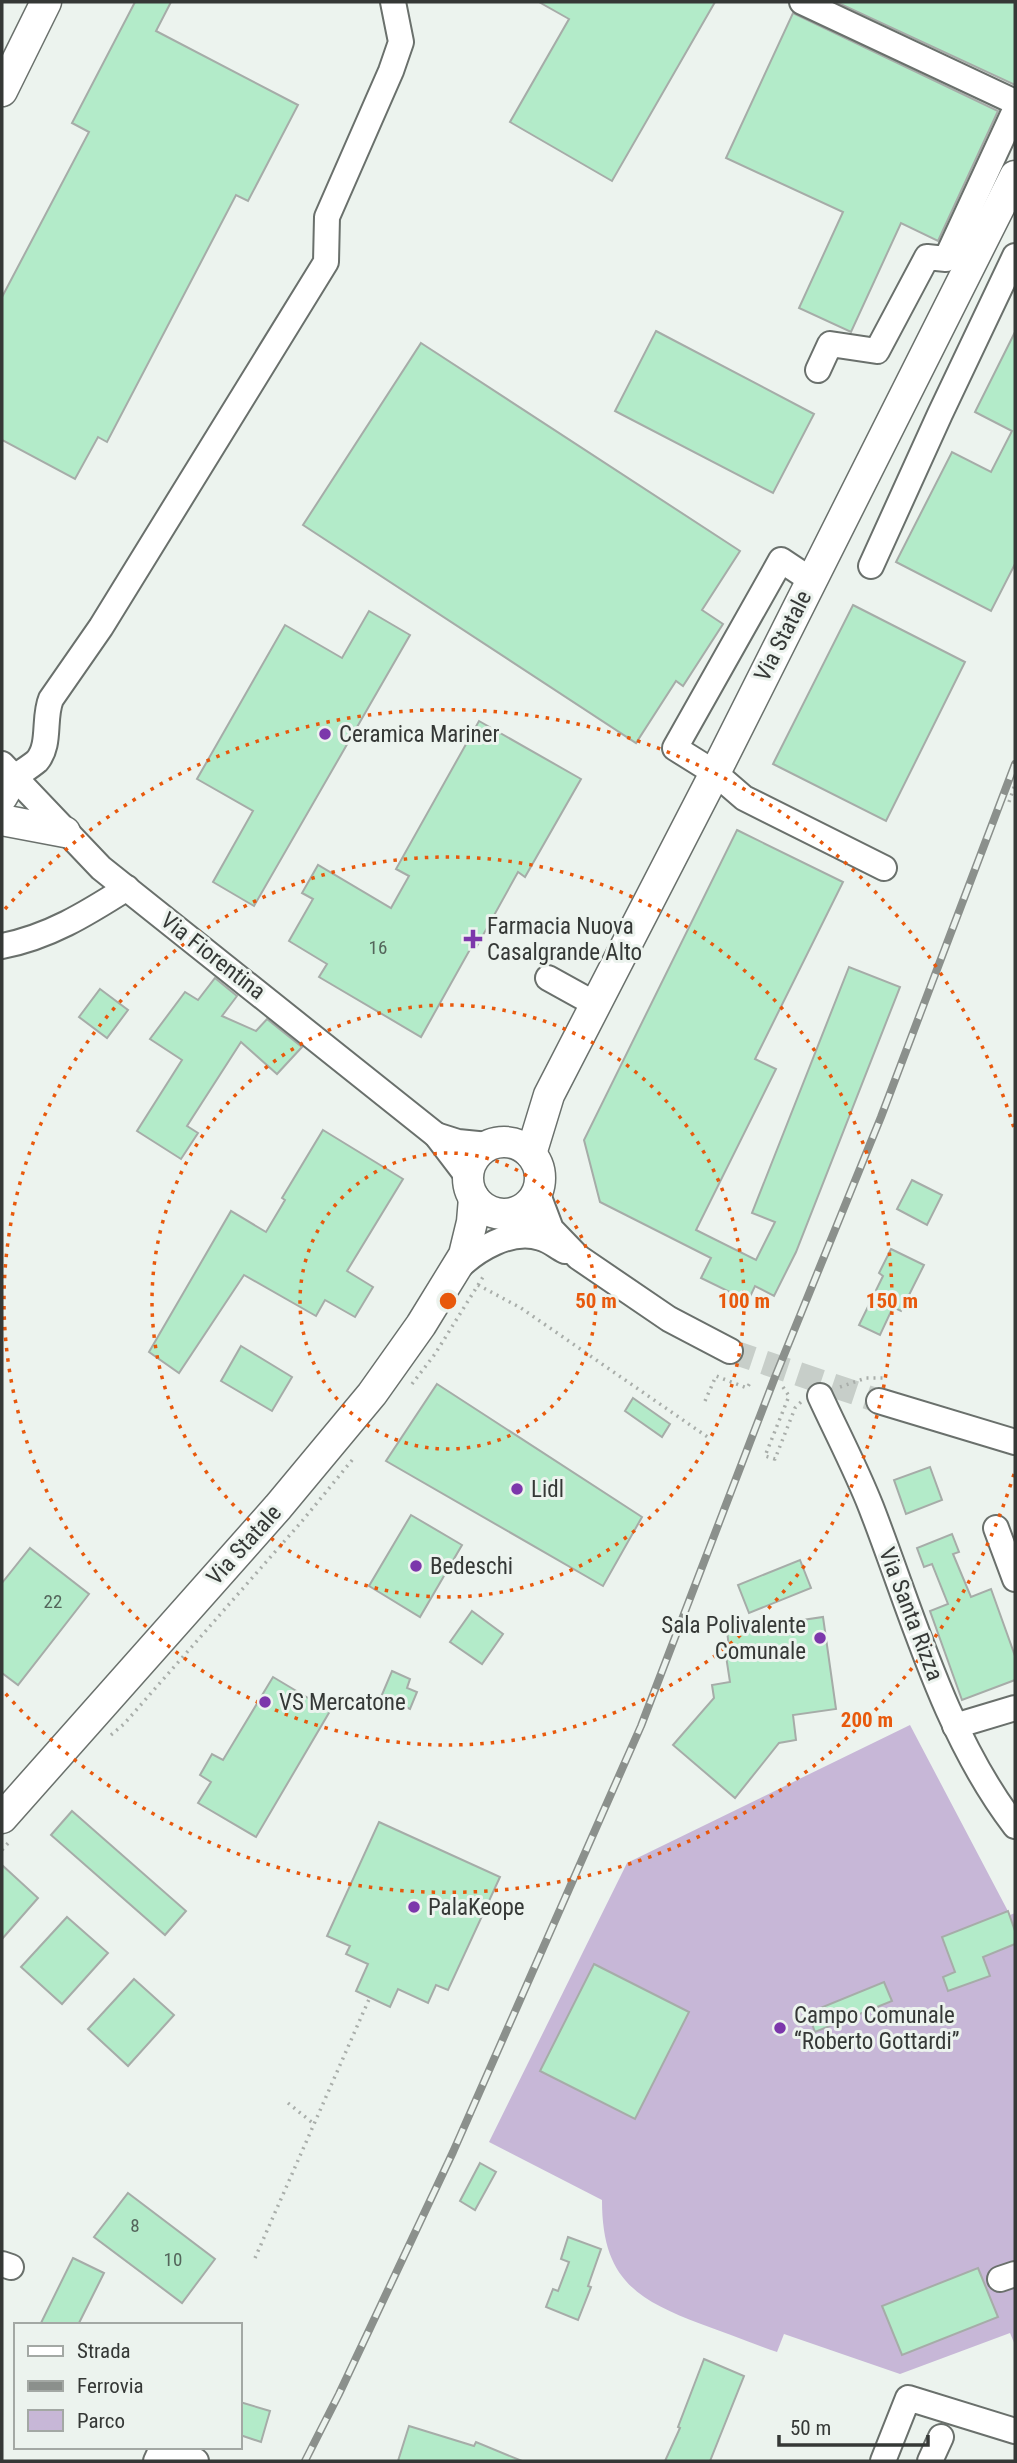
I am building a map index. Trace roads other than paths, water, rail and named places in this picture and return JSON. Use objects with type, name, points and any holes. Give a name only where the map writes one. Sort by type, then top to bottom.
[{"type":"main road","points":[[2,91],[46,2]]},
{"type":"main road","name":"Via Statale","points":[[466,1270],[472,1222],[474,1158],[508,1147],[549,1095],[715,773],[1015,177]]},
{"type":"main road","points":[[2,820],[65,832]]},
{"type":"main road","name":"Via Statale","points":[[2,1818],[317,1462],[508,1214],[523,1208],[537,1192],[540,1172],[508,1147]]},
{"type":"main road","points":[[471,1187],[488,1210],[508,1214]]},
{"type":"street","points":[[802,2],[1015,102]]},
{"type":"street","points":[[5,780],[38,760],[43,748],[47,708],[51,699],[100,626],[326,262],[327,217],[401,42],[393,3]]},
{"type":"street","points":[[818,370],[830,344],[877,351],[927,257],[946,259],[1015,110]]},
{"type":"street","points":[[871,566],[1015,256]]},
{"type":"street","points":[[811,580],[781,560],[675,748],[715,773],[744,797],[884,868]]},
{"type":"street","name":"Via Fiorentina","points":[[5,780],[102,868],[436,1135],[471,1187]]},
{"type":"street","points":[[2,946],[45,934],[78,919],[127,888]]},
{"type":"street","points":[[548,978],[595,1004]]},
{"type":"street","name":"Via Fiorentina","points":[[436,1135],[458,1142],[508,1147]]},
{"type":"street","points":[[537,1192],[551,1229],[578,1257]]},
{"type":"street","points":[[508,1214],[542,1238],[578,1257],[669,1319],[730,1351]]},
{"type":"street","points":[[466,1270],[469,1258],[491,1245],[523,1237],[542,1238]]},
{"type":"street","name":"Via Santa Rizza","points":[[811,1398],[870,1504],[956,1726],[984,1783],[1015,1826]]},
{"type":"street","points":[[879,1401],[1015,1442]]},
{"type":"street","points":[[996,1528],[1015,1579]]},
{"type":"street","points":[[956,1726],[1015,1708]]},
{"type":"street","points":[[883,2461],[908,2398],[1015,2431]]},
{"type":"street","points":[[930,2461],[941,2437]]},
{"type":"street","points":[[165,2449],[196,2461]]},
{"type":"tunnel","points":[[730,1351],[879,1401]]},
{"type":"railway","points":[[305,2461],[453,2152],[641,1726],[775,1377],[881,1117],[1015,764]]},
{"type":"place","name":"Ceramica Mariner","points":[[325,734]]},
{"type":"place","name":"Farmacia Nuova Casalgrande Alto","points":[[473,939]]},
{"type":"place","name":"Lidl","points":[[517,1489]]},
{"type":"place","name":"Bedeschi","points":[[416,1566]]},
{"type":"place","name":"Sala Polivalente Comunale","points":[[820,1638]]},
{"type":"place","name":"VS Mercatone","points":[[265,1702]]},
{"type":"place","name":"PalaKeope","points":[[414,1907]]},
{"type":"place","name":"Campo Comunale “Roberto Gottardi”","points":[[780,2028]]}]
